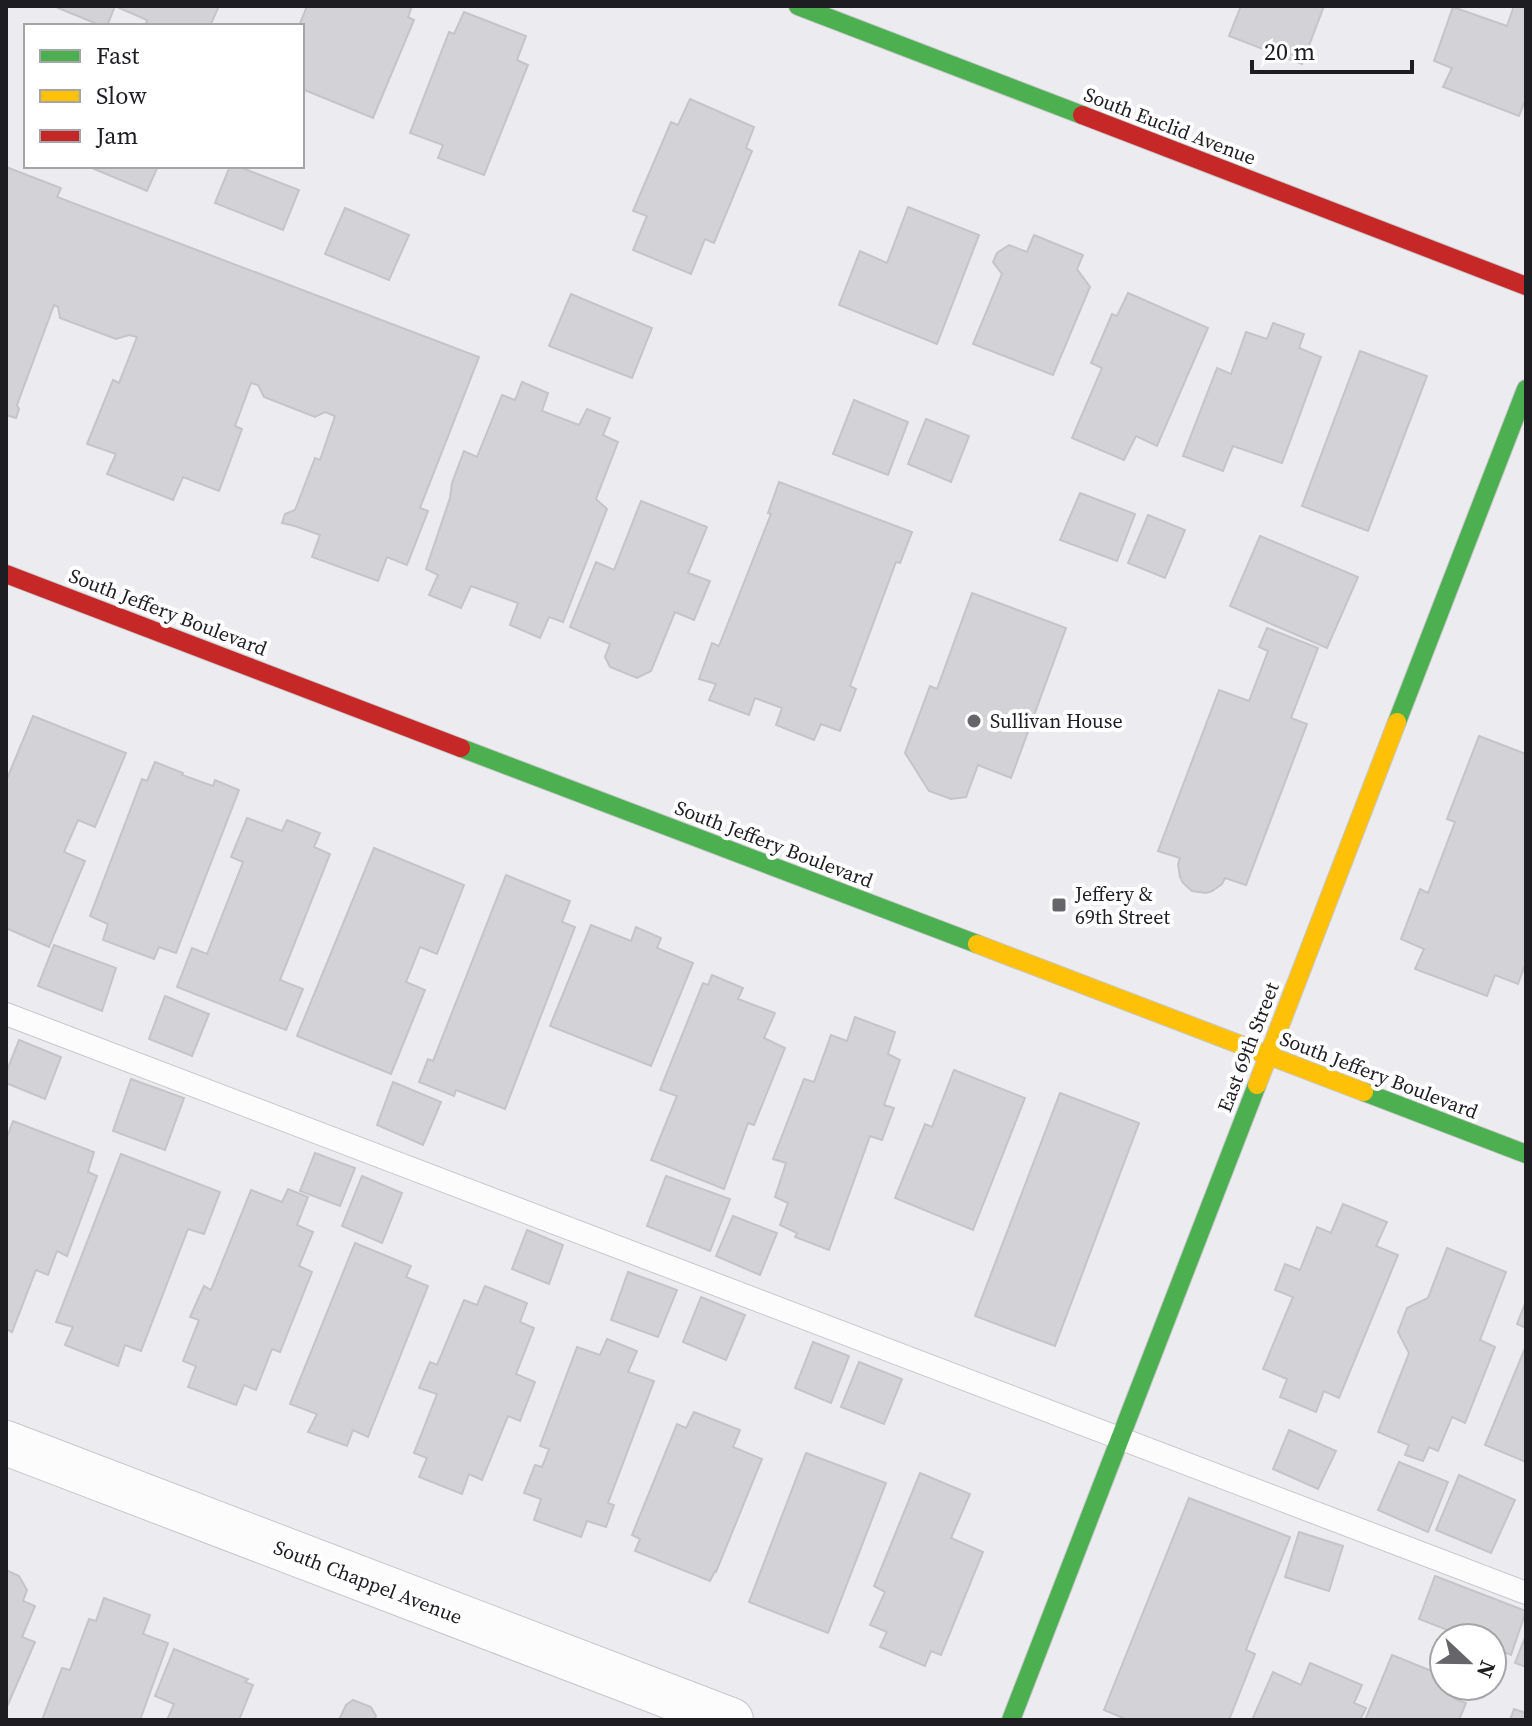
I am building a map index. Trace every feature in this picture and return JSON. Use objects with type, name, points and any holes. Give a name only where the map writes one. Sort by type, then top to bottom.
[{"type":"street","name":"South Euclid Avenue","points":[[798,6],[1526,286]]},
{"type":"street","name":"East 69th Street","points":[[1011,1720],[1526,389]]},
{"type":"street","name":"South Jeffery Boulevard","points":[[6,574],[1526,1154]]},
{"type":"street","name":"South Chappel Avenue","points":[[6,1443],[731,1720]]},
{"type":"lane","points":[[6,1014],[1526,1593]]},
{"type":"building","points":[[115,6],[108,24],[97,24],[58,8]]},
{"type":"building","points":[[115,6],[219,6],[211,24],[146,24],[147,20]]},
{"type":"building","points":[[307,6],[412,6],[408,17],[414,20],[373,118],[304,90],[304,24],[300,24]]},
{"type":"building","points":[[1241,6],[1324,6],[1302,64],[1229,36]]},
{"type":"building","points":[[1514,6],[1526,6],[1526,98],[1519,116],[1443,87],[1452,68],[1434,61],[1453,7],[1507,26]]},
{"type":"building","points":[[464,12],[526,36],[517,60],[528,65],[484,175],[438,158],[443,145],[410,133],[449,32],[454,34]]},
{"type":"building","points":[[690,99],[754,127],[746,148],[752,151],[714,243],[705,239],[691,274],[633,250],[647,216],[633,211],[671,122],[678,125]]},
{"type":"building","points":[[6,167],[61,188],[57,197],[479,357],[420,508],[428,511],[407,565],[387,557],[378,581],[312,557],[320,535],[282,523],[285,514],[295,510],[315,458],[320,460],[335,416],[325,412],[315,417],[264,397],[258,385],[251,383],[235,426],[242,429],[219,491],[183,477],[173,500],[107,474],[116,454],[87,444],[113,380],[119,383],[137,337],[129,335],[116,339],[60,318],[58,307],[54,305],[17,405],[16,418],[6,415]]},
{"type":"building","points":[[92,168],[157,168],[147,191]]},
{"type":"building","points":[[229,168],[242,168],[299,190],[283,230],[215,203]]},
{"type":"building","points":[[908,207],[979,235],[937,344],[839,305],[860,251],[887,263]]},
{"type":"building","points":[[345,208],[409,235],[389,280],[325,254]]},
{"type":"building","points":[[1034,235],[1083,255],[1077,269],[1090,287],[1053,375],[973,344],[1002,274],[993,262],[997,253],[1009,245],[1027,252]]},
{"type":"building","points":[[1128,293],[1208,328],[1157,446],[1136,436],[1124,460],[1072,438],[1102,368],[1091,363],[1112,314],[1117,316]]},
{"type":"building","points":[[571,294],[652,328],[632,378],[549,346]]},
{"type":"building","points":[[1273,323],[1304,334],[1299,348],[1321,357],[1282,463],[1233,446],[1223,471],[1183,456],[1217,368],[1231,374],[1246,332],[1267,339]]},
{"type":"building","points":[[1360,351],[1427,376],[1368,531],[1302,506]]},
{"type":"building","points":[[522,382],[548,393],[542,411],[579,425],[587,409],[610,418],[603,435],[618,442],[596,499],[607,509],[563,622],[549,617],[540,638],[510,625],[518,603],[471,586],[461,608],[429,595],[438,575],[426,569],[464,451],[477,457],[502,395],[515,400]]},
{"type":"building","points":[[854,400],[908,422],[888,475],[833,454]]},
{"type":"building","points":[[926,419],[969,436],[951,482],[908,464]]},
{"type":"building","points":[[779,482],[912,532],[900,563],[896,562],[850,686],[856,689],[840,731],[821,724],[814,740],[776,725],[782,708],[755,698],[749,715],[709,700],[716,684],[699,679],[712,643],[719,646],[771,514],[768,513]]},
{"type":"building","points":[[1080,493],[1135,514],[1117,561],[1060,540]]},
{"type":"building","points":[[641,501],[707,527],[688,573],[710,581],[694,620],[675,612],[651,671],[637,678],[610,667],[605,657],[610,644],[570,627],[596,562],[614,570]]},
{"type":"building","points":[[1148,515],[1185,530],[1165,578],[1128,563]]},
{"type":"building","points":[[1260,536],[1358,577],[1327,648],[1230,606]]},
{"type":"building","name":"Sullivan House","points":[[972,593],[1066,628],[1011,778],[978,765],[966,797],[951,799],[929,791],[905,753],[930,686],[937,689]]},
{"type":"building","points":[[1267,628],[1318,648],[1291,718],[1307,724],[1246,885],[1225,878],[1212,891],[1192,891],[1180,877],[1180,858],[1158,851],[1219,690],[1249,701],[1268,651],[1259,647]]},
{"type":"building","points":[[33,716],[126,753],[95,827],[78,820],[64,852],[85,861],[49,947],[6,928],[6,781]]},
{"type":"building","points":[[1479,736],[1526,754],[1526,962],[1518,984],[1495,975],[1487,996],[1415,969],[1424,949],[1401,939],[1420,889],[1428,893],[1455,822],[1447,819]]},
{"type":"building","points":[[155,762],[213,786],[215,780],[239,790],[176,953],[159,947],[154,959],[103,940],[108,924],[90,916],[142,779],[147,781]]},
{"type":"building","points":[[247,818],[282,831],[287,820],[320,833],[314,847],[330,854],[280,980],[303,989],[286,1030],[177,987],[192,948],[207,954],[243,862],[231,857]]},
{"type":"building","points":[[374,848],[464,885],[437,954],[420,947],[406,982],[425,990],[391,1074],[297,1036]]},
{"type":"building","points":[[506,875],[570,901],[562,922],[575,927],[505,1109],[456,1090],[454,1096],[419,1082],[428,1059],[433,1061]]},
{"type":"building","points":[[591,925],[631,941],[636,927],[661,938],[657,948],[693,963],[651,1066],[550,1026]]},
{"type":"building","points":[[54,945],[116,968],[102,1011],[38,986]]},
{"type":"building","points":[[712,975],[743,988],[738,999],[775,1013],[764,1038],[785,1048],[754,1125],[748,1123],[724,1189],[651,1160],[677,1096],[660,1090],[703,983],[708,985]]},
{"type":"building","points":[[165,996],[209,1014],[192,1056],[149,1039]]},
{"type":"building","points":[[855,1017],[895,1032],[888,1054],[900,1060],[884,1105],[894,1108],[882,1140],[870,1136],[829,1250],[795,1237],[797,1233],[780,1225],[788,1203],[775,1197],[786,1163],[773,1159],[804,1079],[814,1082],[831,1035],[847,1041]]},
{"type":"building","points":[[19,1040],[61,1057],[45,1099],[6,1083],[6,1073]]},
{"type":"building","points":[[954,1070],[1025,1098],[973,1230],[895,1198],[925,1124],[932,1127]]},
{"type":"building","points":[[131,1079],[184,1098],[165,1150],[113,1131]]},
{"type":"building","points":[[393,1082],[441,1102],[423,1145],[377,1125]]},
{"type":"building","points":[[1060,1093],[1139,1123],[1055,1346],[975,1316]]},
{"type":"building","points":[[13,1121],[94,1152],[88,1172],[97,1176],[67,1256],[57,1251],[48,1275],[36,1270],[12,1332],[6,1329],[6,1140]]},
{"type":"building","points":[[315,1153],[355,1168],[340,1206],[300,1191]]},
{"type":"building","points":[[121,1154],[220,1192],[204,1234],[188,1229],[141,1351],[125,1345],[118,1366],[65,1345],[73,1327],[56,1322]]},
{"type":"building","points":[[362,1176],[402,1193],[382,1243],[342,1226]]},
{"type":"building","points":[[666,1176],[730,1199],[710,1251],[647,1226]]},
{"type":"building","points":[[288,1189],[308,1197],[297,1225],[313,1232],[299,1266],[312,1272],[280,1352],[272,1349],[256,1390],[244,1385],[236,1405],[188,1387],[196,1366],[183,1361],[199,1320],[190,1317],[204,1286],[211,1290],[251,1190],[282,1202]]},
{"type":"building","points":[[1343,1204],[1387,1222],[1376,1246],[1398,1255],[1339,1398],[1324,1391],[1316,1412],[1280,1397],[1287,1379],[1263,1369],[1293,1297],[1275,1290],[1285,1264],[1300,1270],[1317,1227],[1331,1233]]},
{"type":"building","points":[[733,1216],[777,1233],[760,1275],[716,1256]]},
{"type":"building","points":[[527,1230],[563,1245],[549,1284],[512,1269]]},
{"type":"building","points":[[355,1243],[411,1266],[406,1277],[428,1286],[368,1437],[353,1430],[347,1446],[308,1432],[317,1414],[290,1404]]},
{"type":"building","points":[[1447,1248],[1506,1272],[1480,1340],[1495,1347],[1465,1423],[1452,1417],[1438,1451],[1429,1447],[1423,1461],[1405,1455],[1409,1445],[1378,1432],[1409,1353],[1398,1332],[1407,1308],[1428,1298]]},
{"type":"building","points":[[628,1272],[677,1290],[658,1337],[611,1320]]},
{"type":"building","points":[[485,1286],[527,1303],[520,1322],[534,1328],[516,1374],[535,1382],[520,1421],[508,1416],[482,1480],[469,1474],[462,1494],[419,1477],[427,1458],[414,1453],[437,1394],[419,1388],[430,1362],[437,1365],[464,1300],[477,1305]]},
{"type":"building","points":[[701,1297],[745,1315],[726,1360],[683,1342]]},
{"type":"building","points":[[1526,1301],[1526,1328],[1517,1324]]},
{"type":"building","points":[[607,1339],[637,1351],[628,1372],[654,1381],[608,1503],[614,1505],[606,1527],[587,1521],[581,1537],[534,1520],[541,1499],[524,1493],[535,1465],[542,1467],[549,1449],[540,1446],[577,1347],[600,1355]]},
{"type":"building","points":[[813,1342],[849,1356],[831,1403],[795,1388]]},
{"type":"building","points":[[1526,1346],[1526,1462],[1485,1445]]},
{"type":"building","points":[[859,1362],[902,1379],[884,1424],[841,1407]]},
{"type":"building","points":[[694,1412],[740,1430],[733,1447],[762,1459],[710,1581],[635,1551],[640,1539],[632,1535],[677,1424],[686,1428]]},
{"type":"building","points":[[1289,1430],[1336,1451],[1318,1489],[1273,1469]]},
{"type":"building","points":[[806,1453],[886,1483],[828,1633],[749,1602]]},
{"type":"building","points":[[1399,1462],[1448,1482],[1428,1532],[1378,1510]]},
{"type":"building","points":[[920,1473],[970,1494],[951,1538],[983,1552],[941,1655],[931,1651],[925,1666],[880,1647],[887,1632],[870,1625],[885,1592],[874,1586]]},
{"type":"building","points":[[1459,1475],[1515,1500],[1491,1553],[1436,1530]]},
{"type":"building","points":[[1189,1498],[1290,1537],[1246,1650],[1255,1654],[1229,1720],[1128,1720],[1104,1710]]},
{"type":"building","points":[[1299,1532],[1343,1546],[1329,1591],[1285,1577]]},
{"type":"building","points":[[6,1570],[19,1576],[27,1590],[23,1601],[35,1606],[22,1637],[35,1642],[6,1709]]},
{"type":"building","points":[[1435,1576],[1526,1611],[1511,1655],[1508,1654],[1508,1622],[1428,1622],[1419,1619]]},
{"type":"building","points":[[104,1598],[150,1615],[143,1634],[168,1643],[140,1720],[42,1720],[62,1668],[70,1670],[89,1619],[96,1621]]},
{"type":"building","points":[[1526,1635],[1526,1667],[1515,1663]]},
{"type":"building","points":[[174,1649],[248,1679],[245,1682],[253,1685],[239,1720],[167,1720],[174,1704],[155,1696]]},
{"type":"building","points":[[1392,1655],[1428,1670],[1428,1702],[1466,1703],[1459,1720],[1365,1720]]},
{"type":"building","points":[[1310,1663],[1362,1685],[1354,1703],[1366,1708],[1360,1720],[1252,1720],[1273,1672],[1301,1685]]},
{"type":"building","points":[[353,1700],[371,1707],[376,1716],[374,1720],[339,1720],[346,1705]]},
{"type":"building","points":[[1514,1709],[1526,1713],[1526,1720],[1510,1720]]},
{"type":"traffic: fast","points":[[798,6],[1082,115]]},
{"type":"traffic: fast","points":[[1397,722],[1526,389]]},
{"type":"traffic: fast","points":[[461,748],[977,944]]},
{"type":"traffic: fast","points":[[1011,1720],[1257,1085]]},
{"type":"traffic: fast","points":[[1364,1092],[1526,1154]]},
{"type":"traffic: slow","points":[[1257,1085],[1397,722]]},
{"type":"traffic: slow","points":[[977,944],[1364,1092]]},
{"type":"traffic: jam","points":[[1082,115],[1526,286]]},
{"type":"traffic: jam","points":[[6,574],[461,748]]},
{"type":"place","name":"Sullivan House","points":[[974,721]]},
{"type":"place","name":"Jeffery & 69th Street","points":[[1059,905]]}]
